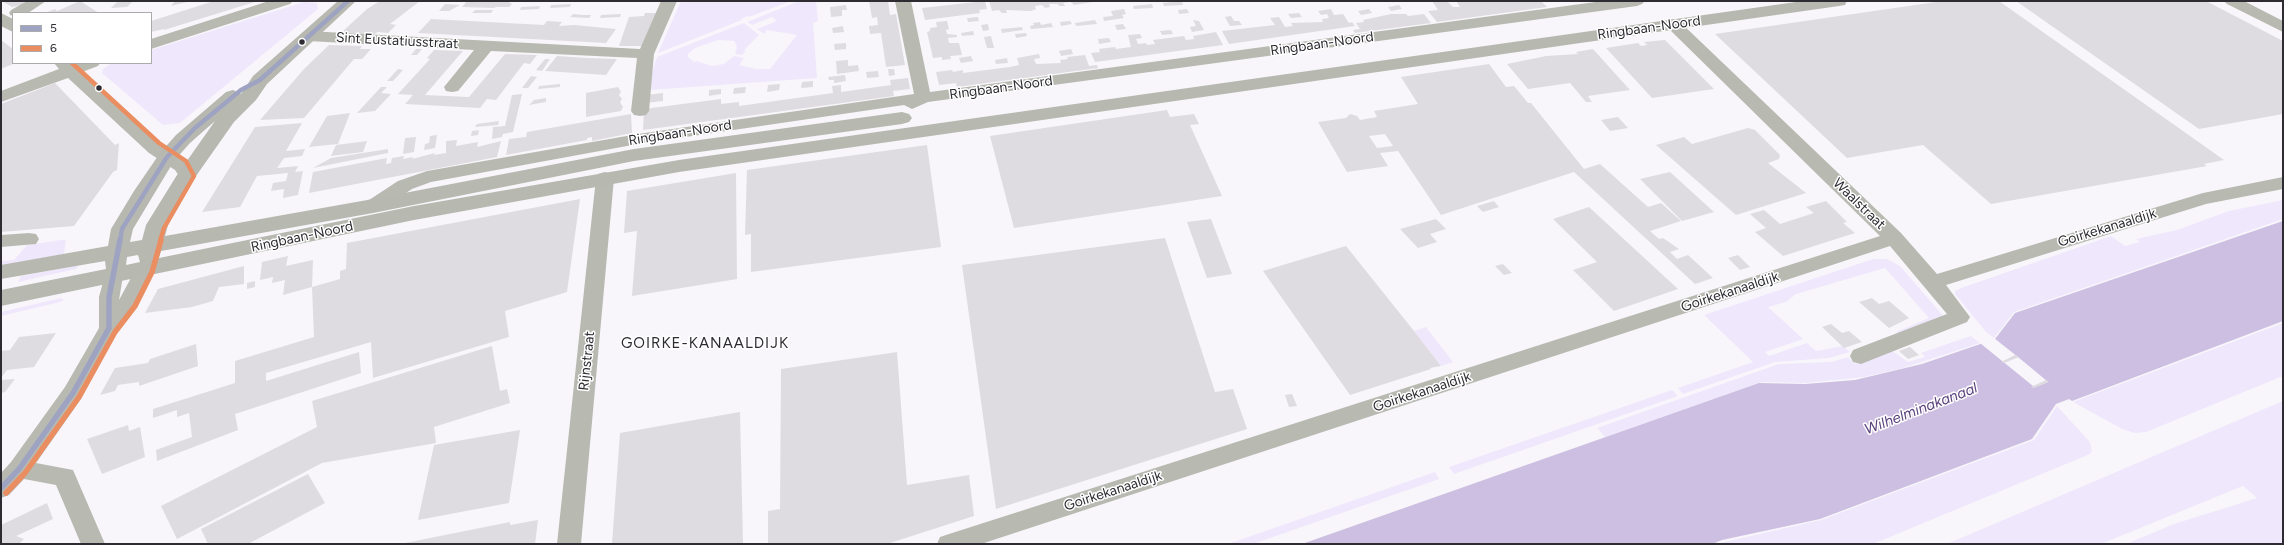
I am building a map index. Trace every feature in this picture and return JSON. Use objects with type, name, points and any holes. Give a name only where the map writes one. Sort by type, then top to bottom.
[{"type":"main road","points":[[145,270],[157,225],[188,174],[227,118],[249,96],[260,80],[348,1]]},
{"type":"main road","name":"Ringbaan-Noord","points":[[1,272],[117,253],[373,206],[634,155],[775,134],[1747,1]]},
{"type":"main road","name":"Ringbaan-Noord","points":[[1,298],[145,270],[414,213],[604,184],[769,152],[1839,1]]},
{"type":"main road","points":[[113,276],[122,229],[144,191],[168,157],[183,139],[201,123],[241,90],[260,80]]},
{"type":"main road","name":"Ringbaan-Noord","points":[[604,184],[607,170],[612,168],[736,147],[775,134]]},
{"type":"street","points":[[20,12],[38,1]]},
{"type":"street","points":[[152,44],[285,1]]},
{"type":"street","points":[[640,111],[646,54],[669,1]]},
{"type":"street","points":[[885,120],[923,98],[903,1]]},
{"type":"street","name":"Ringbaan-Noord","points":[[373,206],[405,185],[427,177],[638,139],[1562,6],[1637,1]]},
{"type":"street","points":[[2232,1],[2283,27]]},
{"type":"street","name":"Waalstraat","points":[[1673,24],[1894,238],[1933,282],[1960,317],[1861,356]]},
{"type":"street","name":"Sint Eustatiusstraat","points":[[308,36],[646,54]]},
{"type":"street","name":"Sint Eustatiusstraat","points":[[452,87],[486,46]]},
{"type":"street","points":[[1,97],[66,66],[83,64]]},
{"type":"street","points":[[66,66],[155,149],[181,166],[188,174]]},
{"type":"street","name":"Goirkekanaaldijk","points":[[1933,282],[2203,199],[2283,183]]},
{"type":"street","name":"Rijnstraat","points":[[569,544],[604,184]]},
{"type":"street","name":"Goirkekanaaldijk","points":[[949,544],[1894,238]]},
{"type":"street","points":[[1,242],[29,239]]},
{"type":"street","points":[[1,488],[19,469],[73,393],[110,328],[129,302],[145,270]]},
{"type":"street","points":[[110,328],[109,297],[113,276]]},
{"type":"street","points":[[19,469],[65,478],[93,544]]},
{"type":"shaded area","points":[[681,1],[791,1],[749,17],[748,16],[741,19],[742,20],[658,53]]},
{"type":"shaded area","points":[[799,1],[816,1],[818,21],[813,23],[817,78],[650,90],[652,72],[657,57],[744,23],[759,35],[744,50],[746,51],[742,55],[735,54],[737,46],[734,41],[718,40],[695,48],[688,54],[688,57],[694,62],[696,61],[712,66],[724,64],[734,56],[744,58],[739,65],[756,69],[770,69],[797,35],[767,30],[764,34],[757,29],[777,21],[772,17],[752,25],[747,22]]},
{"type":"shaded area","points":[[304,2],[317,3],[318,9],[180,123],[163,125],[102,73],[103,69],[110,64],[152,64],[152,50]]},
{"type":"shaded area","points":[[2283,200],[2283,219],[2014,312],[1994,338],[1986,332],[1955,294],[1955,291],[1964,287],[2111,236],[2125,246],[2140,242],[2136,239],[2177,230],[2229,211]]},
{"type":"shaded area","points":[[66,240],[64,254],[35,262],[1,268],[1,261],[14,260],[27,245]]},
{"type":"shaded area","points":[[1873,259],[1887,259],[1900,266],[1944,317],[1901,336],[1896,332],[1929,318],[1885,268],[1796,294],[1786,302],[1768,307],[1803,339],[1765,352],[1769,356],[1807,343],[1816,351],[1843,346],[1850,352],[1829,358],[1775,362],[1683,394],[1678,388],[1753,362],[1704,315]]},
{"type":"shaded area","points":[[79,265],[76,269],[18,282],[21,276]]},
{"type":"shaded area","points":[[61,298],[64,300],[1,316],[1,312]]},
{"type":"shaded area","points":[[2283,323],[2283,376],[2146,432],[2135,433],[2122,429],[2073,402]]},
{"type":"shaded area","points":[[1426,327],[1453,362],[1441,366],[1414,331]]},
{"type":"shaded area","points":[[1971,336],[1980,343],[1903,368],[1864,377],[1805,383],[1762,382],[1605,437],[1597,428],[1779,364],[1831,362],[1848,357],[1855,364],[1892,351],[1908,362],[1925,357],[1921,353]]},
{"type":"shaded area","points":[[1672,390],[1678,396],[1454,474],[1449,467]]},
{"type":"shaded area","points":[[2283,401],[2283,544],[2126,544],[2174,524],[2257,498],[2243,486],[2101,544],[1947,544]]},
{"type":"shaded area","points":[[2057,406],[2090,442],[2092,451],[2090,454],[1873,544],[1716,544],[1821,520],[2034,440]]},
{"type":"shaded area","points":[[1435,472],[1439,479],[1253,544],[1228,544]]},
{"type":"water","name":"Wilhelminakanaal","points":[[2283,221],[2283,321],[2072,401],[2069,399],[2056,404],[2032,439],[1820,519],[1722,540],[1712,544],[1302,544],[1759,383],[1805,384],[1855,380],[1922,364],[1995,339],[2015,313]]},
{"type":"pier","points":[[1994,338],[2047,381],[2033,386],[1980,343]]},
{"type":"building","points":[[2,1],[25,1],[22,5],[12,7]]},
{"type":"building","points":[[80,1],[97,12],[48,12],[55,9],[57,11]]},
{"type":"building","points":[[118,1],[133,1],[127,7],[111,8]]},
{"type":"building","points":[[175,1],[191,1],[171,6]]},
{"type":"building","points":[[214,1],[258,1],[164,30],[152,32],[152,21]]},
{"type":"building","points":[[380,1],[420,1],[390,24],[396,25],[388,33],[378,32],[372,35],[342,32],[367,9]]},
{"type":"building","points":[[467,1],[507,1],[512,4],[509,7],[494,8],[462,7]]},
{"type":"building","points":[[869,1],[888,1],[890,15],[896,14],[905,65],[886,67],[881,33],[870,34],[869,26],[878,25],[877,17],[872,18]]},
{"type":"building","points":[[985,1],[987,9],[979,10],[980,13],[925,20],[922,8]]},
{"type":"building","points":[[989,1],[1069,2],[1063,3],[1065,6],[1049,4],[1050,7],[1045,8],[1042,5],[1035,6],[1036,9],[1031,11],[1006,10],[1007,13],[1002,13],[999,10],[992,11]]},
{"type":"building","points":[[1070,1],[1092,1],[1093,2],[1074,5]]},
{"type":"building","points":[[1432,1],[1448,2],[1453,7],[1460,7],[1456,1],[1541,1],[1547,7],[1437,22],[1428,11],[1438,10]]},
{"type":"building","points":[[1943,1],[1999,1],[2224,160],[2204,164],[2207,166],[1991,204],[1923,145],[1847,158],[1715,34]]},
{"type":"building","points":[[2016,1],[2206,1],[2283,41],[2283,114],[2199,129]]},
{"type":"building","points":[[1182,2],[1183,5],[1164,6],[1163,3]]},
{"type":"building","points":[[445,4],[460,5],[449,11],[439,11]]},
{"type":"building","points":[[571,4],[570,7],[550,8],[551,5]]},
{"type":"building","points":[[1152,4],[1153,8],[1134,9],[1133,6]]},
{"type":"building","points":[[846,5],[847,10],[842,10],[842,16],[831,17],[830,7]]},
{"type":"building","points":[[1399,5],[1402,9],[1391,11],[1388,7]]},
{"type":"building","points":[[540,6],[539,9],[520,10],[521,7]]},
{"type":"building","points":[[1124,9],[1126,14],[1122,15],[1124,18],[1104,21],[1103,17],[1113,16],[1111,11]]},
{"type":"building","points":[[1187,9],[1189,13],[1179,14],[1178,10]]},
{"type":"building","points":[[1331,9],[1334,15],[1343,14],[1349,23],[1352,22],[1355,26],[1229,44],[1222,31],[1275,25],[1270,18],[1279,17],[1285,27],[1293,26],[1291,23],[1323,22],[1322,19],[1329,18],[1327,14],[1321,15],[1318,11]]},
{"type":"building","points":[[1369,9],[1372,13],[1361,15],[1358,11]]},
{"type":"building","points":[[475,10],[493,10],[491,13],[472,13]]},
{"type":"building","points":[[645,13],[658,13],[643,46],[619,46],[629,17],[644,16]]},
{"type":"building","points":[[1299,13],[1302,17],[1291,18],[1288,14]]},
{"type":"building","points":[[573,14],[591,15],[589,18],[570,17]]},
{"type":"building","points":[[621,14],[620,17],[600,18],[601,15]]},
{"type":"building","points":[[1391,14],[1406,14],[1408,16],[1424,14],[1431,23],[1355,33],[1353,30],[1360,29],[1356,23],[1364,22],[1363,20]]},
{"type":"building","points":[[1231,16],[1234,21],[1239,21],[1242,25],[1230,26],[1225,17]]},
{"type":"building","points":[[978,17],[979,21],[968,22],[967,18]]},
{"type":"building","points":[[431,19],[544,25],[547,21],[562,22],[559,26],[574,25],[616,29],[606,43],[418,33]]},
{"type":"building","points":[[1095,20],[1097,24],[1076,26],[1075,23]]},
{"type":"building","points":[[1193,20],[1199,21],[1204,30],[1192,32],[1190,27],[1196,26]]},
{"type":"building","points":[[947,21],[949,29],[946,30],[947,34],[957,35],[957,37],[948,38],[949,43],[959,43],[962,55],[950,56],[951,59],[942,60],[942,57],[933,58],[927,32],[930,31],[930,28],[937,27],[936,22]]},
{"type":"building","points":[[1070,21],[1072,24],[1061,26],[1060,22]]},
{"type":"building","points":[[1040,22],[1041,25],[1051,23],[1053,27],[1031,29],[1030,26],[1034,25],[1033,23]]},
{"type":"building","points":[[988,24],[989,30],[983,31],[981,25]]},
{"type":"building","points":[[1123,24],[1126,29],[1117,30],[1115,25]]},
{"type":"building","points":[[843,26],[844,32],[833,33],[832,28]]},
{"type":"building","points":[[1022,27],[1023,30],[1002,33],[1001,29]]},
{"type":"building","points":[[1171,30],[1173,34],[1162,35],[1160,31]]},
{"type":"building","points":[[973,31],[974,35],[962,36],[961,33]]},
{"type":"building","points":[[1216,32],[1223,45],[1095,62],[1091,53],[1100,52],[1099,49],[1131,47],[1128,35],[1140,34],[1142,38],[1136,39],[1138,44],[1146,43],[1147,45],[1155,44],[1153,40],[1184,36],[1186,40],[1194,39],[1193,36]]},
{"type":"building","points":[[1026,33],[1027,36],[1016,38],[1015,34]]},
{"type":"building","points":[[991,36],[994,48],[987,48],[984,37]]},
{"type":"building","points":[[1109,38],[1111,42],[1099,44],[1098,39]]},
{"type":"building","points":[[1,40],[12,48],[13,64],[1,69]]},
{"type":"building","points":[[1665,40],[1714,89],[1652,98],[1606,48],[1638,43],[1641,46],[1647,45],[1644,42]]},
{"type":"building","points":[[846,43],[846,49],[835,50],[834,44]]},
{"type":"building","points":[[329,45],[362,46],[360,49],[371,49],[362,59],[354,59],[304,118],[260,120],[304,69]]},
{"type":"building","points":[[416,49],[422,49],[417,55],[411,55]]},
{"type":"building","points":[[1071,49],[1073,54],[1061,56],[1059,51]]},
{"type":"building","points":[[1593,49],[1630,90],[1588,96],[1592,102],[1586,102],[1570,83],[1528,89],[1507,64],[1546,56],[1578,54],[1576,52]]},
{"type":"building","points":[[434,50],[463,51],[425,95],[469,97],[505,54],[537,55],[530,64],[524,63],[496,100],[487,99],[480,108],[405,104],[413,95],[398,94],[430,59],[427,58]]},
{"type":"building","points":[[1039,54],[1040,58],[1034,59],[1036,64],[1061,63],[1060,60],[1068,59],[1067,57],[1085,55],[1089,66],[1097,65],[1098,68],[957,87],[956,83],[939,85],[936,72],[952,70],[953,72],[963,70],[963,73],[1010,67],[1019,65],[1017,58]]},
{"type":"building","points":[[557,56],[617,59],[606,75],[545,71]]},
{"type":"building","points":[[971,56],[973,61],[961,63],[959,58]]},
{"type":"building","points":[[1007,58],[1008,63],[996,64],[995,60]]},
{"type":"building","points":[[545,59],[550,59],[542,71],[536,70]]},
{"type":"building","points":[[848,60],[848,66],[858,65],[859,71],[837,74],[836,61]]},
{"type":"building","points":[[1489,64],[1506,87],[1514,86],[1528,103],[1531,103],[1584,169],[1600,164],[1648,207],[1661,203],[1681,221],[1650,231],[1659,239],[1663,238],[1679,249],[1670,252],[1677,259],[1688,255],[1713,278],[1695,284],[1574,172],[1441,215],[1398,151],[1380,153],[1388,166],[1347,172],[1318,122],[1346,118],[1350,114],[1357,116],[1360,120],[1377,117],[1374,111],[1418,104],[1401,77]],"holes":[[[1385,134],[1393,146],[1377,148],[1369,136]]]},
{"type":"building","points":[[398,69],[403,70],[393,81],[387,81]]},
{"type":"building","points":[[888,69],[894,69],[895,75],[889,76]]},
{"type":"building","points":[[878,71],[879,77],[867,78],[866,72]]},
{"type":"building","points":[[845,75],[846,81],[834,83],[834,80],[829,80],[828,77]]},
{"type":"building","points":[[531,76],[537,77],[528,88],[522,88]]},
{"type":"building","points":[[908,78],[910,89],[893,91],[894,96],[643,130],[644,109],[721,99],[721,104],[739,102],[739,106],[833,93],[832,86],[841,85],[841,92],[891,85],[890,80]]},
{"type":"building","points":[[813,81],[813,87],[801,88],[802,82]]},
{"type":"building","points":[[55,83],[115,145],[119,143],[117,170],[113,172],[74,226],[1,232],[1,104]]},
{"type":"building","points":[[560,84],[560,87],[538,89],[539,86]]},
{"type":"building","points":[[780,84],[779,90],[767,92],[768,85]]},
{"type":"building","points":[[381,87],[387,87],[381,93],[391,94],[375,111],[357,113]]},
{"type":"building","points":[[618,87],[621,92],[619,95],[622,99],[620,102],[623,107],[621,111],[586,117],[586,93]]},
{"type":"building","points":[[746,87],[745,93],[733,94],[734,88]]},
{"type":"building","points":[[721,89],[721,94],[709,96],[709,90]]},
{"type":"building","points":[[663,93],[663,101],[645,103],[646,95]]},
{"type":"building","points":[[522,94],[513,132],[503,134],[502,137],[492,139],[493,127],[505,126],[512,95]]},
{"type":"building","points":[[546,98],[546,102],[529,105],[534,100]]},
{"type":"building","points":[[1167,110],[1170,117],[1194,114],[1199,124],[1190,125],[1222,196],[1014,228],[990,136]]},
{"type":"building","points":[[350,113],[338,144],[309,147],[327,116]]},
{"type":"building","points":[[631,114],[632,133],[592,141],[592,137],[587,138],[587,140],[506,155],[509,139],[526,137],[527,132]]},
{"type":"building","points":[[1618,117],[1628,128],[1610,131],[1601,120]]},
{"type":"building","points":[[499,121],[498,125],[475,127],[477,124]]},
{"type":"building","points":[[302,123],[286,151],[305,149],[302,156],[284,158],[277,168],[298,166],[295,172],[303,171],[298,195],[283,198],[284,189],[271,191],[273,183],[286,181],[288,173],[257,176],[240,207],[202,212],[255,127]]},
{"type":"building","points":[[1748,128],[1755,130],[1780,155],[1779,159],[1768,163],[1806,193],[1736,215],[1656,145],[1684,137],[1692,144]]},
{"type":"building","points":[[479,130],[478,135],[471,136],[472,131]]},
{"type":"building","points":[[437,135],[435,148],[424,150],[425,144],[429,143],[430,136]]},
{"type":"building","points":[[416,137],[414,152],[403,154],[405,138]]},
{"type":"building","points":[[457,140],[456,146],[478,142],[477,147],[501,141],[497,157],[309,193],[313,172],[387,158],[386,164],[391,163],[392,158],[404,156],[403,159],[413,157],[412,159],[435,153],[434,155],[446,153],[446,141]]},
{"type":"building","points":[[367,141],[363,152],[331,156],[336,145]]},
{"type":"building","points":[[927,145],[941,247],[751,272],[751,234],[745,235],[747,170]]},
{"type":"building","points":[[388,149],[388,153],[313,168],[331,158]]},
{"type":"building","points":[[1670,172],[1714,212],[1682,221],[1640,179]]},
{"type":"building","points":[[736,173],[737,279],[632,296],[637,231],[624,233],[627,191]]},
{"type":"building","points":[[580,199],[567,292],[505,311],[509,337],[373,378],[371,342],[266,373],[266,381],[359,352],[361,373],[235,414],[238,430],[157,461],[156,450],[192,437],[189,413],[177,417],[177,410],[153,418],[153,409],[235,383],[235,361],[314,337],[312,287],[340,279],[340,271],[346,269],[347,243]]},
{"type":"building","points":[[1494,201],[1499,207],[1483,212],[1477,206]]},
{"type":"building","points":[[1826,201],[1847,222],[1843,223],[1855,233],[1783,256],[1755,232],[1766,228],[1750,214],[1764,210],[1780,224],[1814,213],[1806,207]]},
{"type":"building","points":[[1589,207],[1678,289],[1614,311],[1573,270],[1597,262],[1553,219]]},
{"type":"building","points":[[1211,219],[1232,274],[1207,278],[1187,222]]},
{"type":"building","points":[[1436,219],[1446,229],[1430,234],[1437,242],[1418,248],[1400,229]]},
{"type":"building","points":[[1165,238],[1215,392],[1233,389],[1247,429],[996,509],[962,265]]},
{"type":"building","points":[[1346,246],[1441,366],[1430,368],[1431,369],[1350,395],[1263,271]]},
{"type":"building","points":[[1738,255],[1750,267],[1740,270],[1728,258]]},
{"type":"building","points":[[288,256],[286,266],[313,260],[312,287],[283,295],[285,280],[272,283],[273,277],[260,280],[262,262]]},
{"type":"building","points":[[1503,264],[1512,273],[1504,275],[1495,266]]},
{"type":"building","points":[[244,266],[244,284],[219,287],[213,301],[192,307],[145,313],[158,289]]},
{"type":"building","points":[[255,281],[255,287],[247,289],[247,283]]},
{"type":"building","points":[[1872,298],[1879,304],[1889,301],[1909,318],[1889,328],[1859,302]]},
{"type":"building","points":[[1831,324],[1842,333],[1849,331],[1862,342],[1844,348],[1822,327]]},
{"type":"building","points":[[56,333],[34,367],[7,370],[1,378],[1,351],[10,350],[19,337]]},
{"type":"building","points":[[196,344],[198,366],[139,386],[139,382],[118,385],[115,391],[100,395],[115,368],[148,363],[150,359]]},
{"type":"building","points":[[492,346],[500,391],[507,389],[510,403],[434,427],[436,443],[322,463],[177,539],[161,506],[317,427],[312,401]]},
{"type":"building","points":[[1910,347],[1919,355],[1908,359],[1899,351]]},
{"type":"building","points":[[897,352],[907,485],[969,475],[974,516],[887,544],[768,544],[768,511],[780,509],[781,369]]},
{"type":"building","points":[[2015,355],[2019,357],[2004,363],[2001,362]]},
{"type":"building","points":[[15,379],[5,392],[1,393],[1,380]]},
{"type":"building","points":[[2046,380],[2049,382],[2034,388],[2031,387]]},
{"type":"building","points":[[1292,394],[1297,406],[1289,407],[1285,395]]},
{"type":"building","points":[[740,412],[743,544],[612,544],[620,433]]},
{"type":"building","points":[[128,425],[129,431],[140,427],[145,457],[102,474],[87,439]]},
{"type":"building","points":[[520,430],[509,503],[418,520],[434,445]]},
{"type":"building","points":[[308,474],[325,503],[248,544],[208,544],[201,529]]},
{"type":"building","points":[[47,503],[53,519],[16,536],[24,539],[19,544],[1,544],[1,525]]},
{"type":"building","points":[[538,520],[535,544],[400,544],[510,522],[510,525]]},
{"type":"transit line","name":"5","points":[[1,488],[19,469],[73,393],[109,328],[109,297],[122,229],[167,157],[195,128],[241,90],[260,80],[348,1]]},
{"type":"transit line","name":"6","points":[[6,493],[25,473],[79,397],[115,332],[135,306],[152,272],[164,228],[194,176],[186,161],[159,143],[73,64]]},
{"type":"district","name":"GOIRKE-KANAALDIJK","points":[[705,344]]}]
